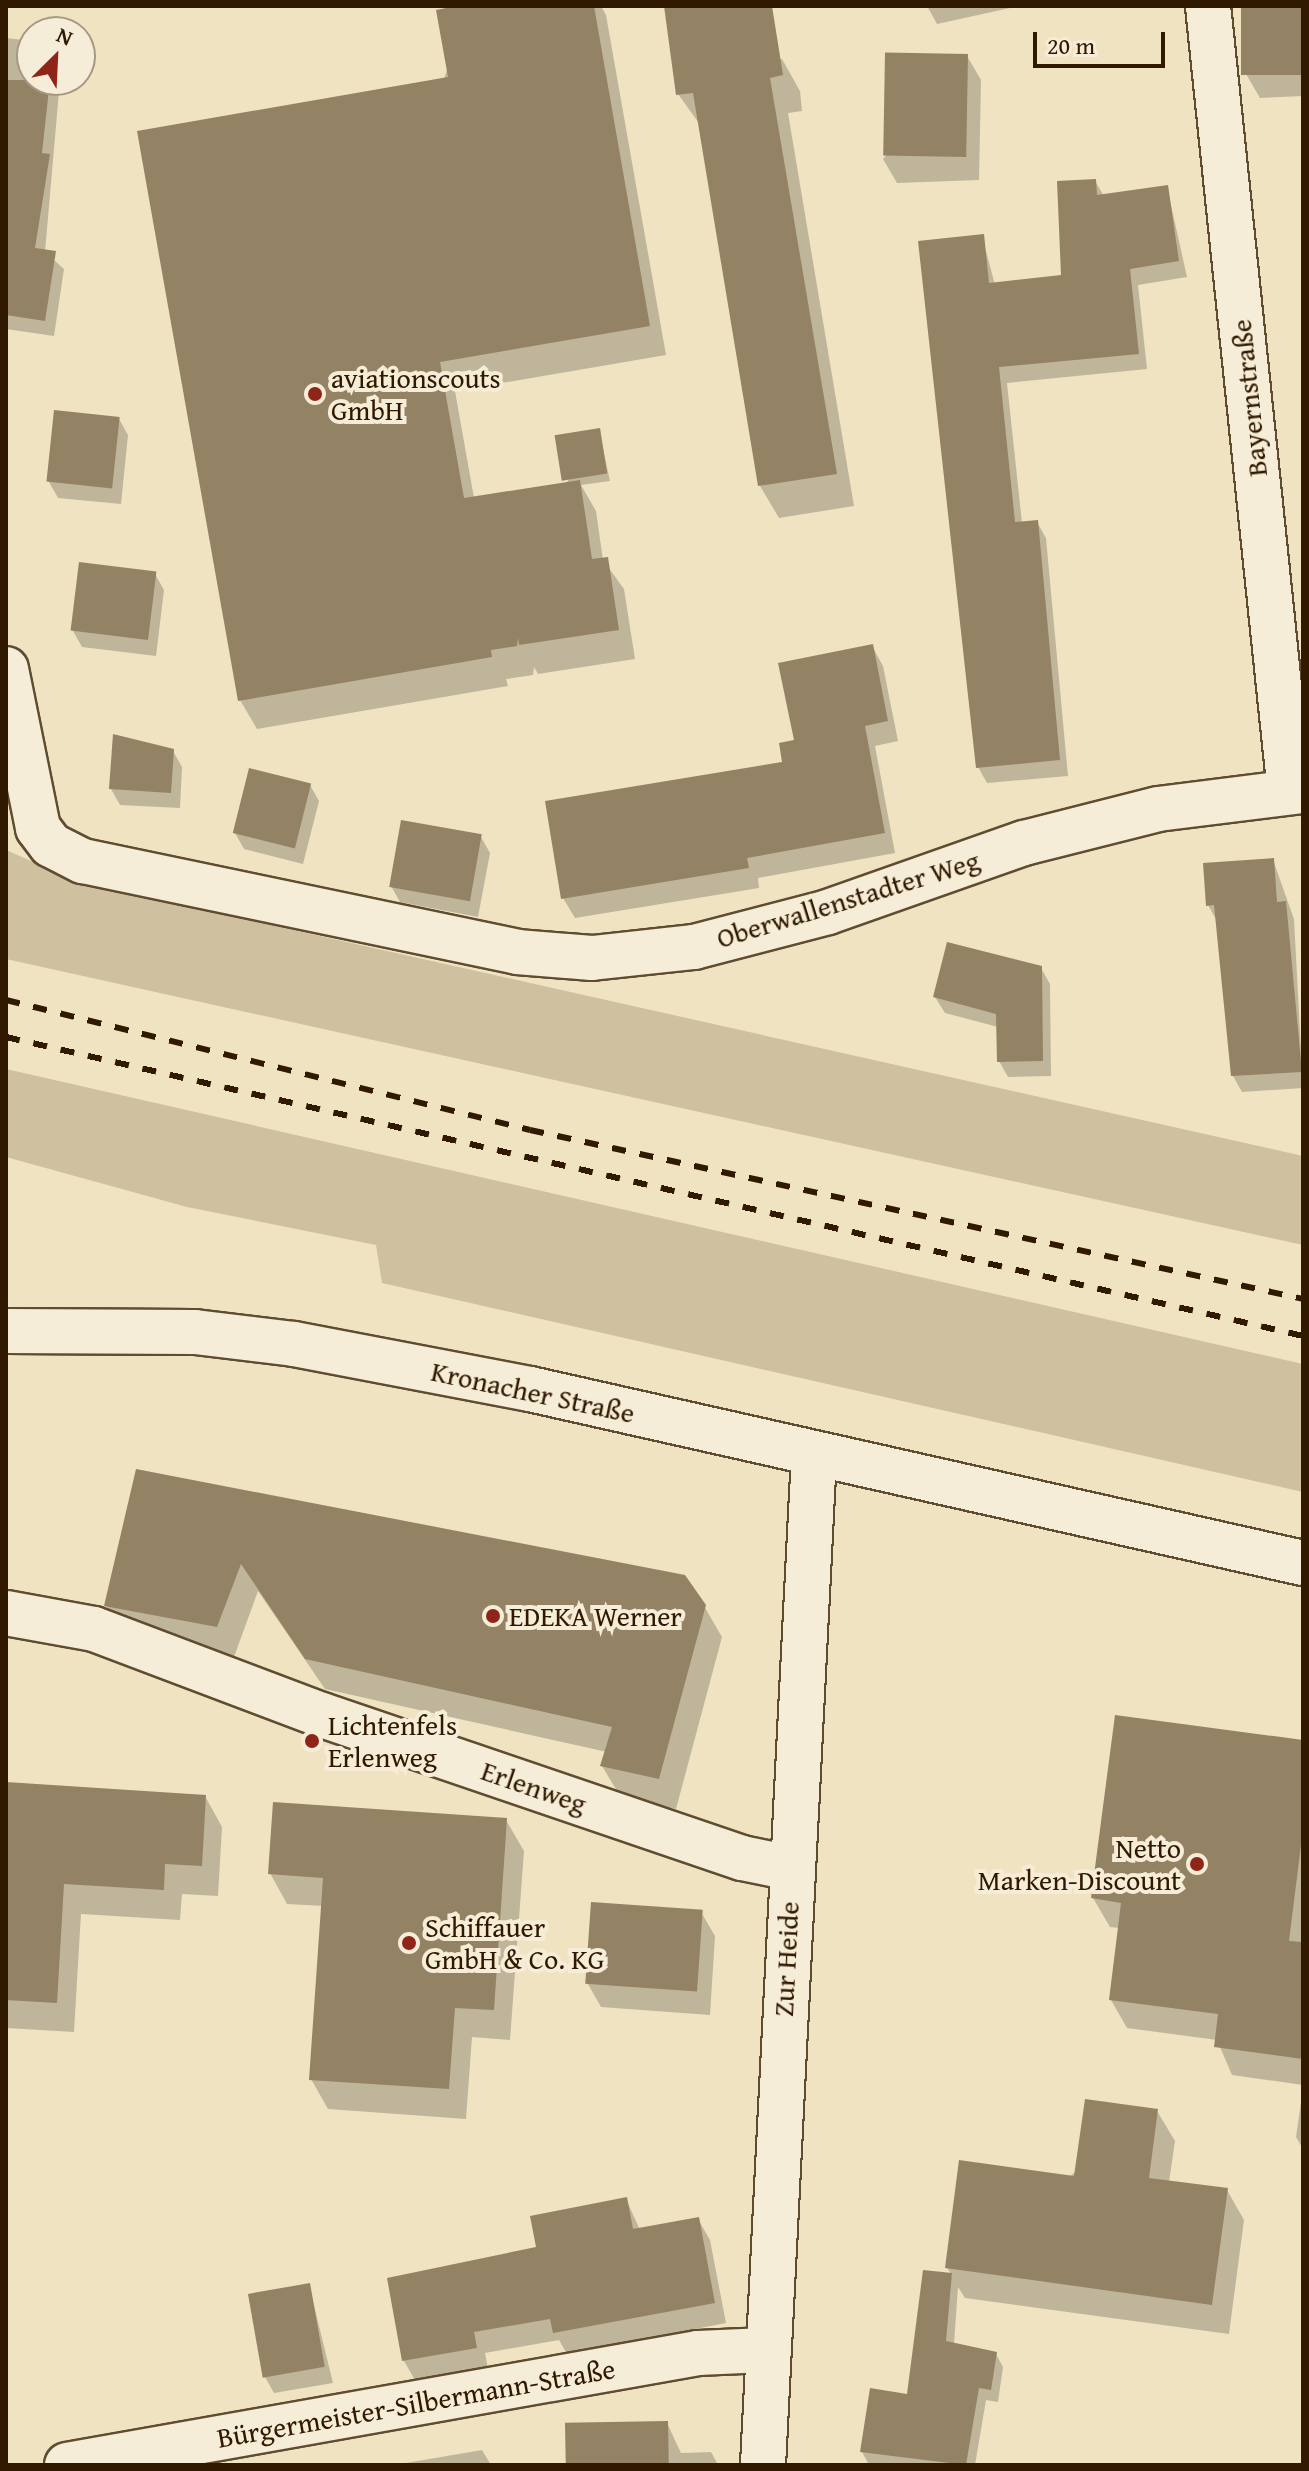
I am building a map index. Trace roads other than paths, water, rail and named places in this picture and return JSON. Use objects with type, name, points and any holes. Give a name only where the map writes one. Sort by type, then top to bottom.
[{"type":"street","name":"Bayernstraße","points":[[1208,6],[1297,791]]},
{"type":"street","name":"Oberwallenstadter Weg","points":[[6,669],[38,828],[51,845],[83,861],[517,952],[592,958],[694,947],[828,912],[1024,843],[1158,809],[1297,791]]},
{"type":"street","name":"Kronacher Straße","points":[[6,1331],[195,1332],[294,1344],[1054,1504],[1303,1563]]},
{"type":"street","name":"Zur Heide","points":[[763,2465],[766,2350],[814,1454]]},
{"type":"street","name":"Erlenweg","points":[[6,1613],[94,1629],[337,1720],[742,1858],[791,1868]]},
{"type":"street","name":"Bürgermeister-Silbermann-Straße","points":[[67,2465],[698,2353],[766,2350]]},
{"type":"railway","points":[[6,1000],[530,1130],[1303,1299]]},
{"type":"railway","points":[[6,1037],[1303,1336]]},
{"type":"place","name":"aviationscouts GmbH","points":[[315,394]]},
{"type":"place","name":"EDEKA Werner","points":[[493,1616]]},
{"type":"place","name":"Lichtenfels Erlenweg","points":[[312,1741]]},
{"type":"place","name":"Netto Marken-Discount","points":[[1197,1864]]},
{"type":"place","name":"Schiffauer GmbH & Co. KG","points":[[409,1943]]}]
